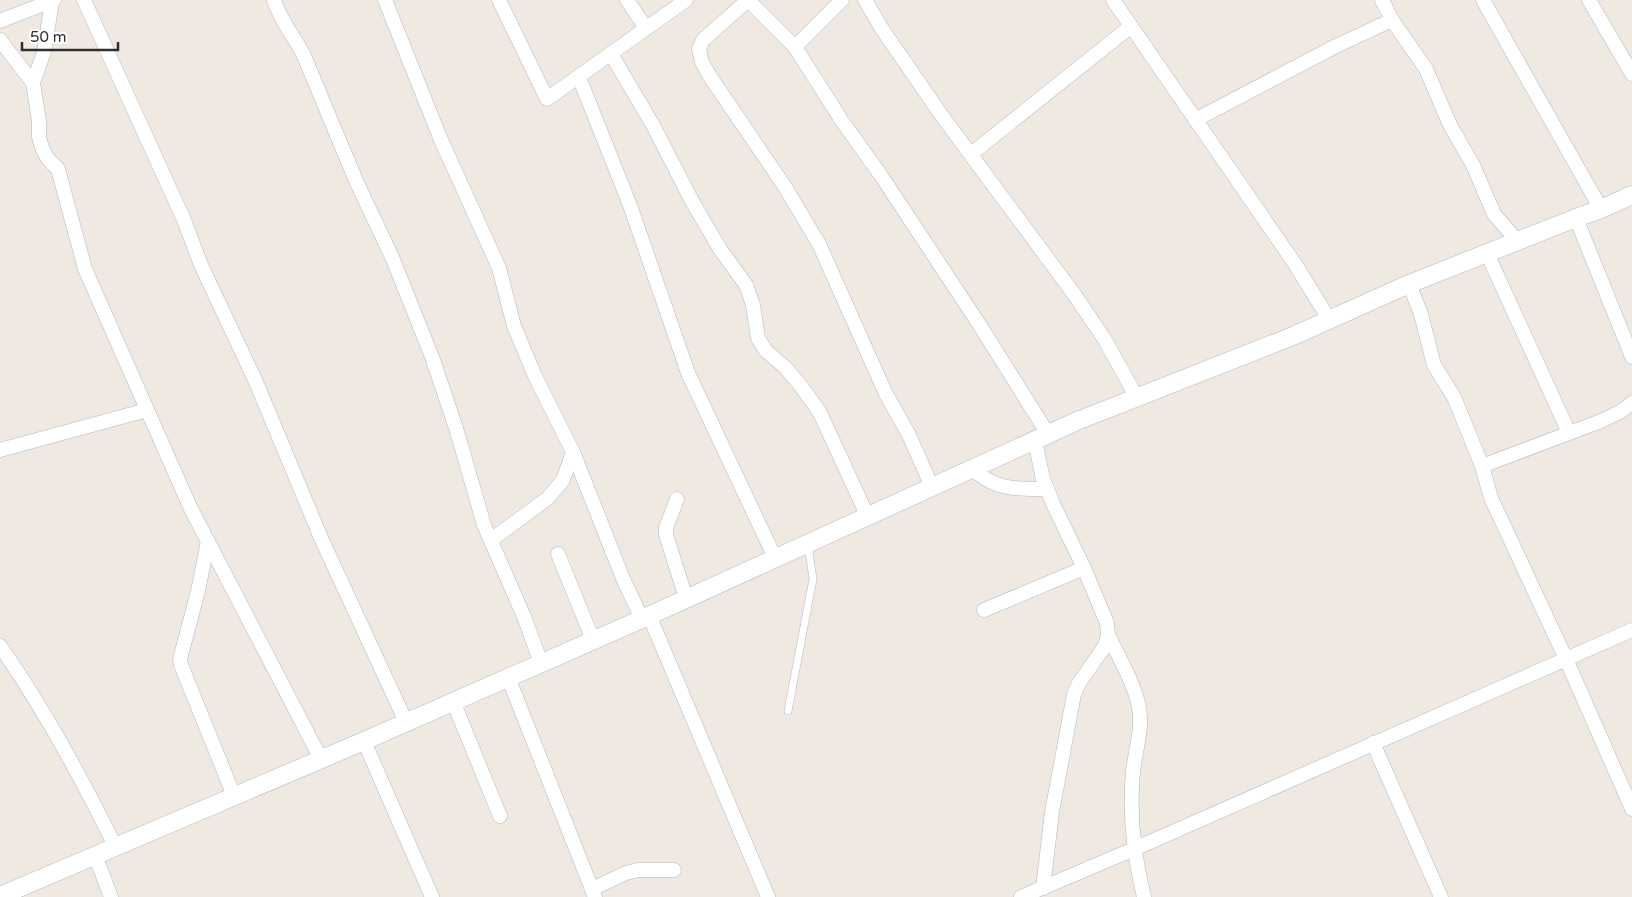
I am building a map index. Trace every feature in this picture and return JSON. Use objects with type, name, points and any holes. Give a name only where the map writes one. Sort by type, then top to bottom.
[{"type":"street","points":[[84,0],[184,220],[201,265],[236,343],[256,382],[321,538],[406,722]]},
{"type":"street","points":[[274,0],[284,22],[296,39],[304,56],[357,183],[392,257],[437,372],[460,441],[484,525],[524,619],[540,663]]},
{"type":"street","points":[[385,0],[441,140],[499,268],[514,326],[535,376],[573,452],[610,545],[645,617],[768,897]]},
{"type":"street","points":[[499,0],[547,100],[686,0]]},
{"type":"street","points":[[627,0],[646,28]]},
{"type":"street","points":[[932,487],[908,435],[886,394],[820,244],[785,187],[702,62],[699,49],[704,40],[748,0],[795,47],[842,121],[882,177],[979,324],[1041,437],[1043,479],[1107,623],[1108,635],[1106,646],[1079,683],[1074,694],[1052,812],[1032,894]]},
{"type":"street","points":[[795,47],[842,0]]},
{"type":"street","points":[[864,0],[896,50],[988,180],[1074,294],[1105,340],[1137,398]]},
{"type":"street","points":[[1113,0],[1295,264],[1329,319]]},
{"type":"street","points":[[1382,0],[1392,20],[1426,69],[1450,125],[1473,166],[1494,214],[1518,242]]},
{"type":"street","points":[[1483,0],[1601,209]]},
{"type":"street","points":[[1589,0],[1632,74]]},
{"type":"street","points":[[0,21],[53,1]]},
{"type":"street","points":[[53,1],[44,52],[33,83],[42,148],[48,159],[58,169],[85,269],[191,510],[321,759]]},
{"type":"street","points":[[1195,120],[1334,47],[1392,20]]},
{"type":"street","points":[[971,154],[1130,27]]},
{"type":"street","points":[[0,40],[33,83]]},
{"type":"street","points":[[611,54],[654,127],[693,203],[720,249],[746,285],[753,305],[758,338],[766,351],[785,367],[819,411],[868,515]]},
{"type":"street","points":[[579,77],[631,208],[688,373],[775,558]]},
{"type":"street","points":[[6,895],[645,617],[1041,437],[1293,336],[1409,284],[1601,209],[1632,194]]},
{"type":"street","points":[[1576,218],[1632,357]]},
{"type":"street","points":[[1487,253],[1569,433]]},
{"type":"street","points":[[1409,284],[1420,314],[1434,365],[1454,397],[1482,466],[1491,498],[1566,659],[1632,809]]},
{"type":"street","points":[[1482,466],[1620,412],[1632,404]]},
{"type":"street","points":[[0,450],[147,410]]},
{"type":"street","points":[[491,540],[548,498],[563,480],[573,452]]},
{"type":"street","points":[[971,469],[999,485],[1047,490]]},
{"type":"street","points":[[677,499],[666,528],[666,535],[686,598]]},
{"type":"street","points":[[208,541],[198,591],[180,659],[234,796]]},
{"type":"street","points":[[558,554],[593,640]]},
{"type":"street","points":[[984,610],[1084,568]]},
{"type":"street","points":[[1032,894],[1632,630]]},
{"type":"street","points":[[1108,635],[1125,668],[1140,711],[1141,729],[1133,772],[1134,849],[1144,897]]},
{"type":"street","points":[[0,646],[76,769],[115,846]]},
{"type":"street","points":[[508,677],[594,893],[632,871],[674,870]]},
{"type":"street","points":[[453,701],[500,816]]},
{"type":"street","points":[[364,740],[432,897]]},
{"type":"street","points":[[1373,743],[1441,897]]},
{"type":"street","points":[[95,855],[111,897]]},
{"type":"lane","points":[[788,711],[813,579],[808,542]]}]
